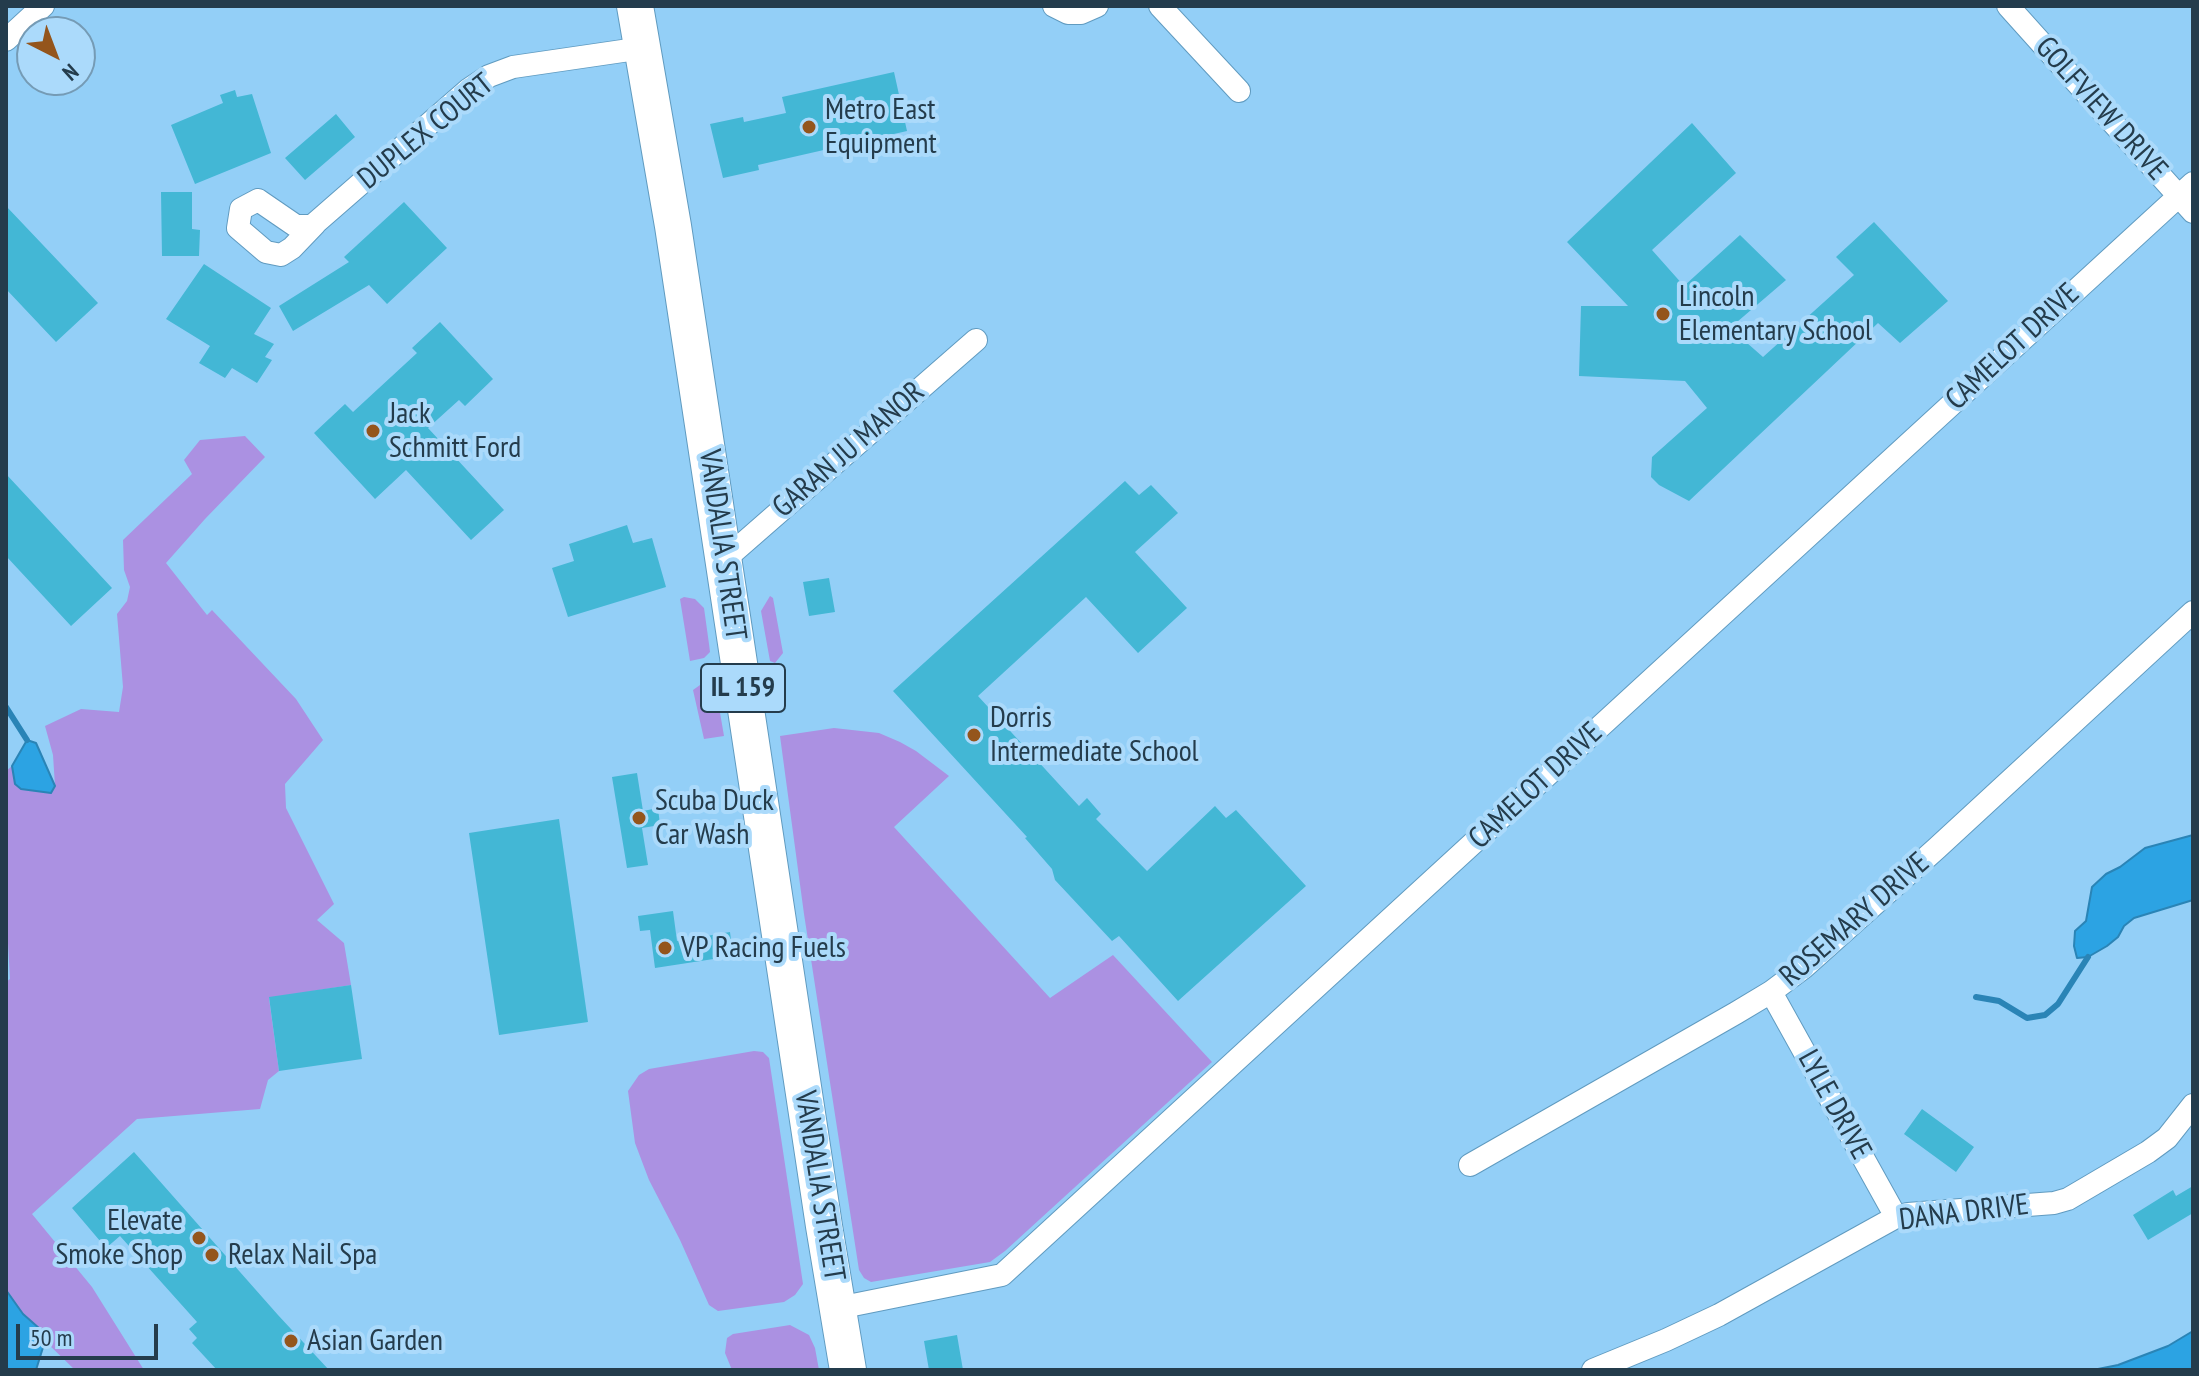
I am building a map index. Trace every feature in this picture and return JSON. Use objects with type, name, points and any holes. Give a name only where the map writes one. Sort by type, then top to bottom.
[{"type":"main road","name":"VANDALIA STREET","points":[[635,6],[673,226],[848,1370]]},
{"type":"street","points":[[6,40],[43,6]]},
{"type":"street","points":[[1054,6],[1068,13],[1081,13],[1097,6]]},
{"type":"street","points":[[1160,6],[1239,91]]},
{"type":"street","name":"GOLFVIEW DRIVE","points":[[2008,6],[2188,197]]},
{"type":"street","name":"DUPLEX COURT","points":[[315,224],[468,90],[489,76],[513,67],[643,48]]},
{"type":"street","name":"CAMELOT DRIVE","points":[[838,1308],[1002,1275],[2188,197]]},
{"type":"street","name":"GARAN JU MANOR","points":[[723,561],[976,340]]},
{"type":"street","name":"ROSEMARY DRIVE","points":[[1470,1165],[1771,992],[1803,968],[2193,612]]},
{"type":"street","name":"LYLE DRIVE","points":[[1771,992],[1896,1217]]},
{"type":"street","name":"DANA DRIVE","points":[[1593,1370],[1719,1315],[1896,1217],[2054,1203],[2068,1199],[2167,1138],[2193,1105]]},
{"type":"shaded area","points":[[245,436],[265,457],[166,563],[207,615],[212,610],[296,699],[323,740],[285,784],[286,808],[334,904],[317,920],[344,943],[351,985],[269,998],[279,1071],[268,1080],[260,1109],[137,1119],[32,1214],[92,1287],[144,1370],[75,1370],[45,1341],[40,1329],[23,1314],[6,1290],[6,982],[10,979],[6,907],[6,771],[12,766],[15,784],[51,793],[55,786],[53,755],[45,726],[81,709],[119,712],[123,687],[117,614],[127,601],[130,587],[124,570],[123,540],[192,474],[184,460],[200,440]]},
{"type":"shaded area","points":[[770,596],[773,598],[783,653],[775,663],[770,661],[761,611]]},
{"type":"shaded area","points":[[680,599],[695,599],[704,608],[710,652],[704,658],[690,661]]},
{"type":"shaded area","points":[[700,685],[710,688],[717,695],[724,736],[704,739],[693,690]]},
{"type":"shaded area","points":[[834,728],[879,733],[916,751],[949,776],[894,827],[1050,998],[1113,955],[1212,1062],[990,1262],[871,1282],[859,1270],[780,736]]},
{"type":"shaded area","points":[[763,1052],[769,1058],[803,1284],[795,1295],[784,1302],[718,1311],[709,1305],[649,1180],[635,1143],[628,1091],[639,1075],[649,1069]]},
{"type":"shaded area","points":[[790,1325],[809,1335],[819,1370],[732,1370],[725,1353],[727,1338],[733,1334]]},
{"type":"water","points":[[27,740],[36,743],[55,786],[51,793],[21,789],[15,784],[12,766]]},
{"type":"water","points":[[2193,835],[2193,900],[2134,918],[2107,946],[2088,957],[2077,958],[2075,931],[2086,921],[2092,887],[2145,848]]},
{"type":"water","points":[[6,1290],[23,1314],[40,1329],[45,1341],[36,1370],[6,1370]]},
{"type":"water","points":[[2193,1331],[2193,1370],[2093,1370],[2118,1365],[2168,1346]]},
{"type":"building","name":"Metro East Equipment","points":[[894,72],[907,131],[758,165],[759,170],[723,178],[710,124],[743,117],[744,122],[786,113],[782,97]]},
{"type":"building","points":[[235,90],[237,97],[252,94],[271,153],[195,184],[171,125],[223,103],[220,95]]},
{"type":"building","points":[[336,114],[355,137],[305,180],[285,158]]},
{"type":"building","name":"Lincoln Elementary School","points":[[1692,123],[1736,173],[1652,250],[1684,286],[1740,235],[1786,280],[1730,328],[1763,357],[1854,275],[1836,257],[1874,222],[1948,301],[1900,343],[1878,323],[1689,501],[1659,485],[1651,477],[1652,457],[1707,408],[1685,381],[1579,376],[1581,306],[1628,306],[1567,242]]},
{"type":"building","points":[[161,192],[192,192],[192,229],[200,230],[199,256],[162,256]]},
{"type":"building","points":[[404,202],[447,248],[387,304],[369,285],[293,331],[279,306],[349,262],[344,257]]},
{"type":"building","points":[[6,206],[98,303],[56,342],[6,289]]},
{"type":"building","points":[[204,264],[271,308],[254,334],[274,344],[265,357],[272,360],[257,383],[232,368],[225,378],[199,363],[210,346],[166,319]]},
{"type":"building","name":"Jack Schmitt Ford","points":[[440,322],[493,379],[465,406],[459,400],[428,428],[504,510],[471,540],[406,470],[375,499],[314,433],[345,404],[353,412],[417,353],[412,348]]},
{"type":"building","points":[[6,474],[112,588],[71,626],[6,556]]},
{"type":"building","name":"Dorris Intermediate School","points":[[1125,481],[1139,495],[1151,485],[1178,513],[1135,552],[1187,608],[1138,653],[1086,597],[978,696],[1079,806],[1087,798],[1101,814],[1096,819],[1147,871],[1215,806],[1226,818],[1236,810],[1306,886],[1178,1001],[1119,936],[1112,941],[1055,880],[1052,869],[1027,837],[893,691]]},
{"type":"building","points":[[627,525],[633,543],[652,538],[666,587],[568,617],[552,568],[574,561],[569,544]]},
{"type":"building","points":[[829,578],[835,612],[809,616],[803,582]]},
{"type":"building","name":"Scuba Duck Car Wash","points":[[637,773],[643,811],[658,808],[660,825],[642,828],[648,865],[627,868],[612,777]]},
{"type":"building","points":[[559,819],[588,1022],[499,1035],[469,833]]},
{"type":"building","points":[[673,911],[677,941],[730,932],[733,956],[655,968],[650,930],[640,931],[638,916]]},
{"type":"building","points":[[351,985],[362,1059],[279,1071],[269,997]]},
{"type":"building","points":[[1922,1109],[1974,1147],[1956,1172],[1904,1134]]},
{"type":"building","points":[[134,1152],[329,1370],[217,1370],[192,1343],[197,1338],[189,1329],[197,1322],[120,1236],[106,1248],[72,1208]]},
{"type":"building","points":[[2193,1186],[2193,1213],[2148,1240],[2133,1215],[2173,1190],[2176,1196]]},
{"type":"building","points":[[957,1335],[963,1370],[929,1370],[924,1341]]},
{"type":"waterway","points":[[6,707],[27,740]]},
{"type":"waterway","points":[[1976,997],[1999,1001],[2027,1018],[2045,1015],[2058,1004],[2088,957]]},
{"type":"place","name":"Metro East Equipment","points":[[809,127]]},
{"type":"place","name":"Lincoln Elementary School","points":[[1663,314]]},
{"type":"place","name":"Jack Schmitt Ford","points":[[373,431]]},
{"type":"place","name":"Dorris Intermediate School","points":[[974,735]]},
{"type":"place","name":"Scuba Duck Car Wash","points":[[639,818]]},
{"type":"place","name":"VP Racing Fuels","points":[[665,948]]},
{"type":"place","name":"Elevate Smoke Shop","points":[[199,1238]]},
{"type":"place","name":"Relax Nail Spa","points":[[212,1255]]},
{"type":"place","name":"Asian Garden","points":[[291,1341]]}]
